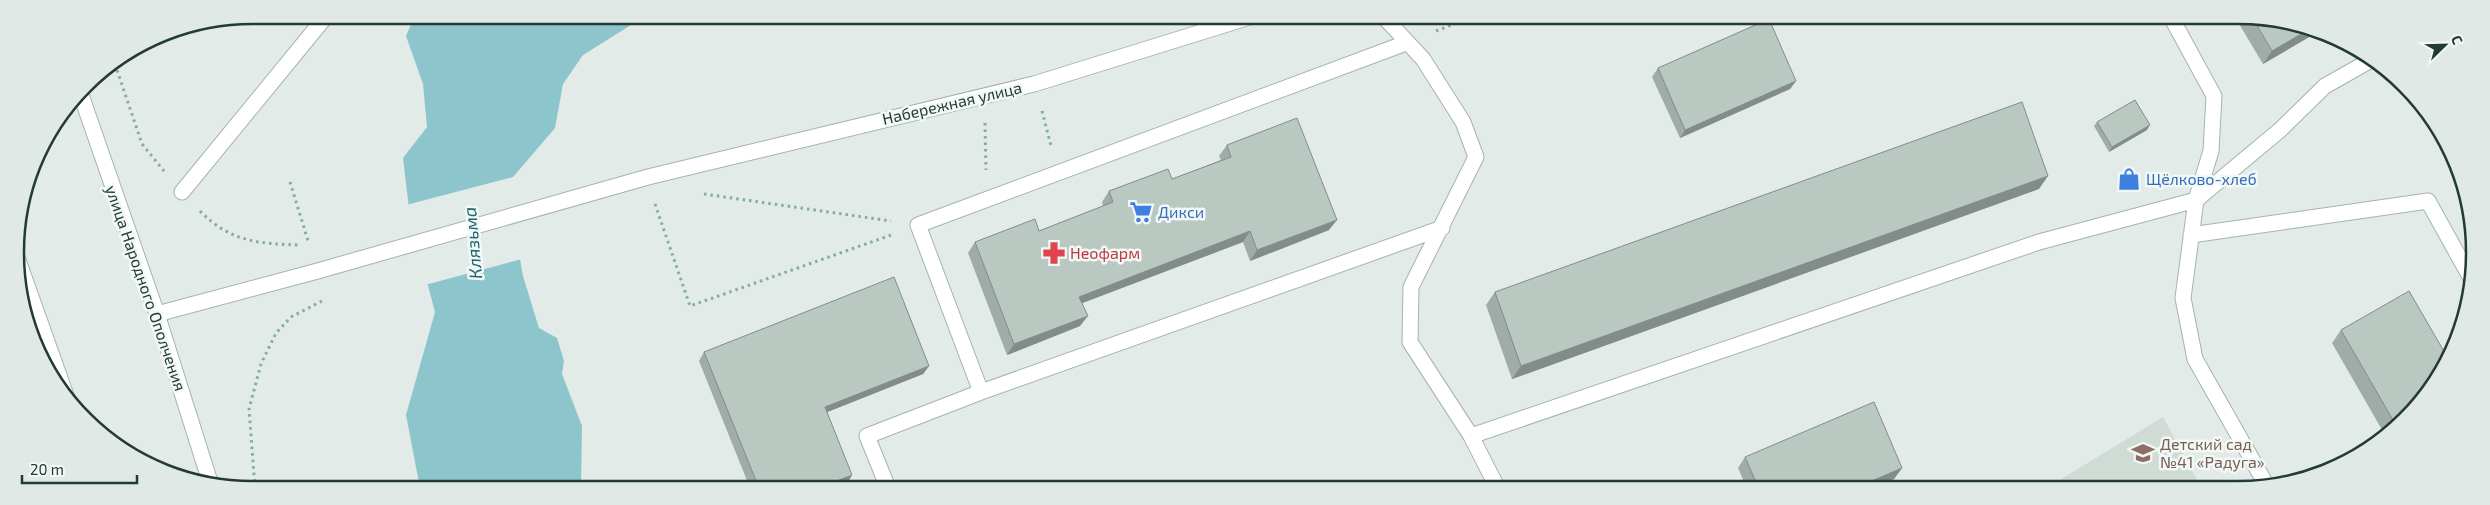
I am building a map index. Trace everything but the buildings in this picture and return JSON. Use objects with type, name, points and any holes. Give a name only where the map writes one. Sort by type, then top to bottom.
[{"type":"street","points":[[182,192],[321,24]]},
{"type":"street","name":"Набережная улица","points":[[157,314],[314,272],[648,176],[1034,84],[1227,24]]},
{"type":"street","points":[[1390,24],[1423,59],[1464,122],[1476,157],[1412,287],[1410,342],[1471,436],[1494,481]]},
{"type":"street","points":[[2175,24],[2214,96],[2211,151],[2196,200],[2183,298],[2195,358],[2263,479]]},
{"type":"street","points":[[981,392],[918,225],[1406,43]]},
{"type":"street","points":[[1471,436],[2039,242],[2196,200],[2280,130],[2325,86],[2366,63]]},
{"type":"street","name":"улица Народного Ополчения","points":[[83,100],[157,314],[208,477]]},
{"type":"street","points":[[2191,236],[2428,201],[2466,269]]},
{"type":"street","points":[[885,481],[867,436],[981,392],[1442,228]]},
{"type":"street","points":[[26,283],[59,375]]},
{"type":"path","points":[[1406,43],[1455,24]]},
{"type":"path","points":[[1040,104],[1058,173]]},
{"type":"path","points":[[986,200],[985,122],[994,119]]},
{"type":"path","points":[[290,182],[309,245]]},
{"type":"path","points":[[701,193],[918,225]]},
{"type":"path","points":[[664,200],[655,204],[690,306],[918,225]]},
{"type":"path","points":[[254,481],[249,409],[261,364],[276,333],[290,317],[323,300]]},
{"type":"shaded area","name":"Детский сад №41 «Радуга»","points":[[2163,417],[2198,481],[2058,481]]},
{"type":"water","name":"Клязьма","points":[[411,24],[633,24],[583,55],[563,84],[555,128],[513,177],[510,203],[523,276],[539,328],[557,338],[564,361],[562,374],[582,426],[581,481],[419,481],[406,415],[435,312],[410,217],[403,158],[427,127],[423,84],[406,36]]},
{"type":"pier","points":[[517,176],[512,203],[522,259],[425,285],[406,205]]},
{"type":"place","name":"Щёлково-хлеб","points":[[2129,179]]},
{"type":"place","name":"Дикси","points":[[1141,212]]},
{"type":"place","name":"Неофарм","points":[[1054,253]]},
{"type":"place","name":"Детский сад №41 «Радуга»","points":[[2143,453]]}]
